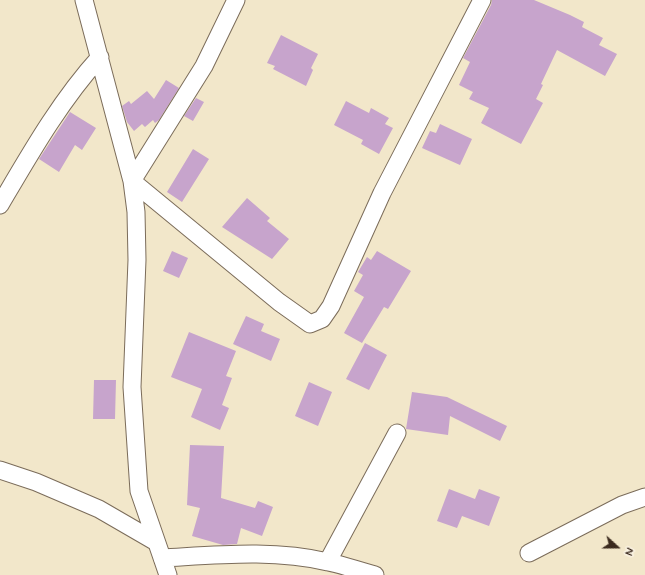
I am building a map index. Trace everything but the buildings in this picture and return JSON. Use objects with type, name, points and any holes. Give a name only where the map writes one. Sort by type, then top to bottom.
[{"type":"street","points":[[84,0],[132,181],[136,212],[137,260],[132,395],[139,491],[168,575]]},
{"type":"street","points":[[132,181],[204,66],[236,0]]},
{"type":"street","points":[[132,181],[279,302],[310,324],[322,319],[331,306],[382,193],[482,0]]},
{"type":"street","points":[[0,205],[68,96],[81,78],[100,57]]},
{"type":"street","points":[[328,561],[397,433]]},
{"type":"street","points":[[0,470],[36,482],[99,509],[156,542]]},
{"type":"street","points":[[529,553],[622,505],[645,497]]},
{"type":"street","points":[[162,558],[245,553],[296,556],[328,561],[375,575]]}]
